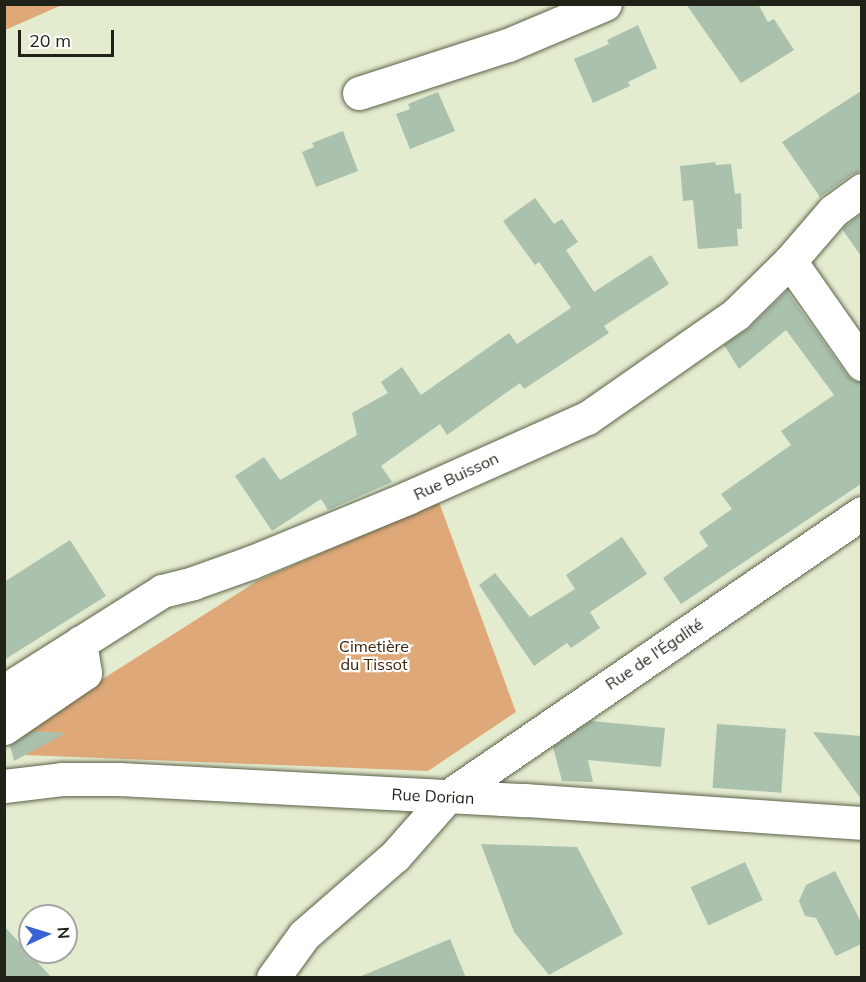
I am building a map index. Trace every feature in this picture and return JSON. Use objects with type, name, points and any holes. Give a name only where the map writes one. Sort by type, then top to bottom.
[{"type":"street","points":[[359,93],[508,45],[605,4]]},
{"type":"street","name":"Rue Buisson","points":[[4,691],[162,591],[193,584],[407,498],[587,418],[736,314],[790,261],[833,211],[861,190]]},
{"type":"street","points":[[790,261],[861,364]]},
{"type":"street","name":"Rue de l'Égalité","points":[[273,978],[304,935],[395,856],[447,797],[861,513]]},
{"type":"street","points":[[4,728],[85,674],[80,642]]},
{"type":"street","name":"Rue Dorian","points":[[4,786],[62,779],[118,779],[861,823]]},
{"type":"green space","points":[[5,4],[62,4],[62,5],[5,30]]},
{"type":"green space","name":"Cimetière du Tissot","points":[[439,502],[516,712],[428,771],[24,755],[13,744],[13,737],[30,725],[257,581]]},
{"type":"building","points":[[686,4],[758,4],[768,22],[774,19],[794,50],[741,83]]},
{"type":"building","points":[[638,25],[657,68],[628,82],[630,86],[593,103],[574,59],[609,44],[607,40]]},
{"type":"building","points":[[861,91],[861,171],[851,175],[820,197],[782,142]]},
{"type":"building","points":[[438,92],[455,131],[410,149],[396,114],[410,109],[408,104]]},
{"type":"building","points":[[343,131],[358,171],[316,187],[302,152],[314,147],[312,143]]},
{"type":"building","points":[[715,162],[716,165],[731,164],[735,194],[741,193],[742,229],[737,229],[738,246],[698,249],[693,200],[683,201],[680,166]]},
{"type":"building","points":[[535,198],[554,224],[562,219],[578,242],[566,250],[594,292],[651,255],[669,284],[604,326],[609,333],[524,389],[520,383],[447,435],[440,424],[381,466],[392,482],[328,510],[321,499],[272,531],[235,476],[264,457],[280,480],[357,435],[352,413],[388,393],[381,382],[402,367],[421,395],[509,333],[517,344],[571,308],[539,262],[535,265],[503,221]]},
{"type":"building","points":[[861,214],[861,256],[842,229]]},
{"type":"building","points":[[787,291],[847,375],[854,381],[861,382],[861,484],[681,604],[663,578],[708,546],[699,532],[732,509],[721,494],[791,445],[781,431],[834,395],[786,330],[739,369],[724,345],[749,328]]},
{"type":"building","points":[[622,537],[647,574],[590,612],[600,628],[571,648],[567,643],[534,666],[479,585],[495,573],[530,617],[575,589],[566,575]]},
{"type":"building","points":[[70,540],[106,596],[4,660],[4,582]]},
{"type":"building","points":[[591,721],[665,728],[661,767],[588,760],[593,782],[562,781],[553,747]]},
{"type":"building","points":[[717,724],[786,729],[781,793],[713,788]]},
{"type":"building","points":[[32,731],[66,733],[14,761],[10,745]]},
{"type":"building","points":[[813,732],[861,736],[861,799]]},
{"type":"building","points":[[481,844],[577,847],[623,934],[549,975],[514,932]]},
{"type":"building","points":[[745,862],[763,900],[708,925],[691,887]]},
{"type":"building","points":[[835,871],[861,922],[861,944],[836,956],[816,918],[805,916],[799,901],[806,885]]},
{"type":"building","points":[[4,926],[18,941],[18,964],[39,964],[52,978],[4,978]]},
{"type":"building","points":[[450,939],[466,978],[359,978],[359,977]]}]
